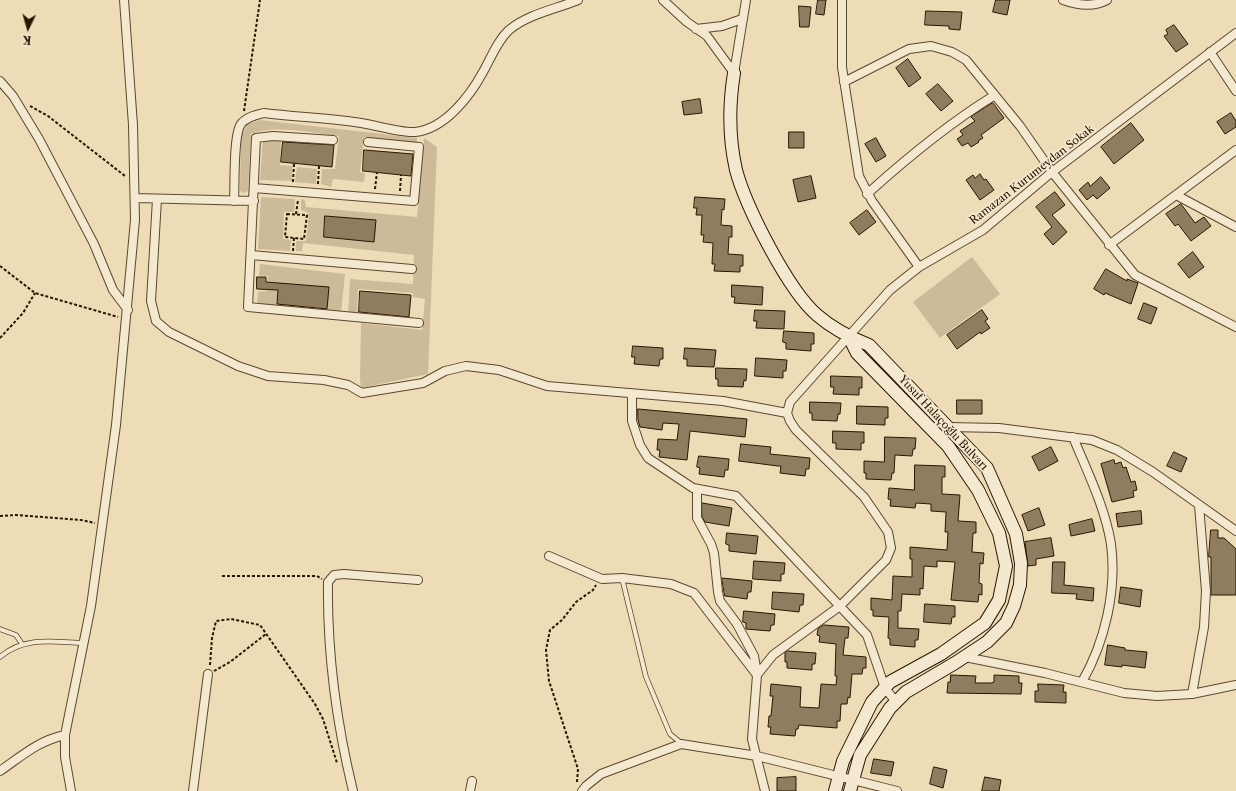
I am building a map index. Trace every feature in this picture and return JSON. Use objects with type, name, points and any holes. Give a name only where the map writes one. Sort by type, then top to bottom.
[{"type":"street","points":[[70,791],[65,757],[65,734],[84,643],[116,426],[128,310],[136,198],[133,125],[124,0]]},
{"type":"street","points":[[234,201],[236,145],[241,124],[251,116],[264,113],[359,123],[414,132],[426,129],[436,125],[454,110],[473,89],[495,50],[508,31],[534,16],[578,0]]},
{"type":"street","points":[[663,0],[696,29],[707,36],[734,73]]},
{"type":"street","points":[[734,73],[746,0]]},
{"type":"street","points":[[842,0],[841,33],[844,82],[859,176],[867,194],[919,267]]},
{"type":"street","points":[[1063,0],[1074,4],[1088,5],[1107,0]]},
{"type":"street","points":[[696,29],[722,26],[742,19]]},
{"type":"street","name":"Ramazan Kurumeydan Sokak","points":[[787,413],[790,402],[890,290],[919,267],[983,230],[1052,172],[1236,33]]},
{"type":"street","points":[[844,82],[909,49],[931,46],[952,52],[966,60],[1020,126],[1052,172],[1135,275],[1236,327]]},
{"type":"street","points":[[1210,52],[1236,90]]},
{"type":"street","name":"Yusuf Halaçoğlu Bulvarı","points":[[734,73],[731,138],[737,171],[755,218],[791,285],[816,315],[849,337],[869,345],[987,468],[1016,534],[1021,563],[1020,585],[1014,606],[1006,623],[987,642],[965,657],[906,692],[890,708],[860,755],[852,785]]},
{"type":"street","points":[[0,81],[13,96],[39,140],[94,244],[114,290],[128,310]]},
{"type":"street","points":[[867,194],[898,166],[969,111],[995,95]]},
{"type":"street","points":[[333,140],[273,136],[256,138],[248,307],[419,323]]},
{"type":"street","points":[[254,188],[414,201],[419,146],[368,142]]},
{"type":"street","points":[[1109,244],[1236,150]]},
{"type":"street","points":[[1176,195],[1236,227]]},
{"type":"street","points":[[136,198],[254,201]]},
{"type":"street","points":[[157,199],[151,301],[156,321],[169,332],[238,366],[268,376],[324,380],[348,385],[362,393],[423,383],[445,371],[466,366],[498,370],[547,386],[723,401],[787,413],[796,430],[864,497],[888,532],[891,548],[886,560],[840,606],[773,655],[757,675]]},
{"type":"street","points":[[251,255],[412,269]]},
{"type":"street","name":"Yusuf Halaçoğlu Bulvarı","points":[[835,791],[843,761],[872,702],[890,682],[941,654],[985,623],[999,600],[1006,566],[999,533],[978,490],[948,446],[857,353],[849,337]]},
{"type":"street","points":[[632,394],[632,421],[640,445],[648,458],[693,488],[736,496],[867,635],[885,688],[896,702]]},
{"type":"street","points":[[948,427],[999,428],[1092,440],[1117,450],[1153,472],[1236,531]]},
{"type":"street","points":[[1073,437],[1100,506],[1110,543],[1113,577],[1108,614],[1091,666],[1082,682]]},
{"type":"street","points":[[697,489],[697,518],[711,544],[714,554],[720,601],[737,624],[754,656],[757,675],[752,739],[765,791]]},
{"type":"street","points":[[1192,694],[1204,627],[1206,591],[1199,505]]},
{"type":"street","points":[[549,556],[600,578],[622,578],[671,584],[694,593],[757,675]]},
{"type":"street","points":[[353,791],[336,709],[328,647],[328,582],[334,575],[344,574],[418,580]]},
{"type":"street","points":[[965,657],[1045,673],[1124,693],[1150,696],[1192,694],[1236,685]]},
{"type":"street","points":[[193,791],[208,674]]},
{"type":"street","points":[[0,771],[35,746],[48,739],[65,734]]},
{"type":"street","points":[[582,791],[601,774],[681,744],[757,756],[839,776],[852,785],[897,791]]},
{"type":"street","points":[[470,791],[472,781]]},
{"type":"lane","points":[[622,578],[646,677],[670,734],[681,744]]},
{"type":"lane","points":[[0,629],[16,635],[22,644]]},
{"type":"lane","points":[[0,657],[7,651],[22,644],[40,641],[84,643]]},
{"type":"path","points":[[241,124],[260,0]]},
{"type":"path","points":[[13,96],[48,116],[135,184]]},
{"type":"path","points":[[294,163],[296,214]]},
{"type":"path","points":[[318,193],[319,166]]},
{"type":"path","points":[[375,198],[377,172]]},
{"type":"path","points":[[400,200],[401,175]]},
{"type":"path","points":[[287,214],[307,215],[304,240],[294,238],[285,237],[287,214]]},
{"type":"path","points":[[292,258],[294,238]]},
{"type":"path","points":[[0,266],[35,293],[127,319]]},
{"type":"path","points":[[0,338],[23,313],[35,293]]},
{"type":"path","points":[[0,516],[16,515],[50,519],[81,520],[102,524]]},
{"type":"path","points":[[222,576],[317,576],[328,582]]},
{"type":"path","points":[[577,784],[578,769],[549,681],[546,650],[550,630],[562,620],[576,602],[593,590],[600,578]]},
{"type":"path","points":[[208,674],[216,621],[231,619],[260,625],[316,704],[323,719],[332,752],[342,776],[350,781]]},
{"type":"path","points":[[208,674],[230,662],[266,634]]},
{"type":"shaded area","points":[[260,120],[417,138],[417,143],[364,137],[360,172],[365,173],[364,182],[333,179],[331,187],[321,184],[322,169],[335,169],[339,136],[282,129],[260,131],[251,134],[248,191],[243,193],[240,191],[241,136],[248,124]]},
{"type":"shaded area","points":[[424,138],[437,147],[428,374],[361,388],[361,323],[422,330],[425,299],[413,297],[413,293],[358,289],[357,313],[348,314],[350,279],[413,284],[414,255],[303,243],[302,251],[296,251],[296,241],[306,241],[309,213],[301,210],[301,199],[305,200],[306,207],[417,217]]},
{"type":"shaded area","points":[[263,139],[281,139],[280,165],[292,166],[292,181],[260,180]]},
{"type":"shaded area","points":[[297,167],[317,169],[316,184],[295,182]]},
{"type":"shaded area","points":[[261,197],[295,199],[294,212],[284,212],[283,239],[291,240],[290,251],[258,249]]},
{"type":"shaded area","points":[[972,257],[1000,294],[940,338],[913,302]]},
{"type":"shaded area","points":[[260,264],[345,274],[341,313],[257,305],[258,292],[267,291],[268,276],[259,275]]},
{"type":"building","points":[[818,0],[826,0],[824,15],[816,14]]},
{"type":"building","points":[[996,0],[1010,0],[1007,15],[993,12]]},
{"type":"building","points":[[799,6],[811,7],[809,27],[800,27]]},
{"type":"building","points":[[926,11],[962,12],[960,30],[949,29],[949,26],[925,25]]},
{"type":"building","points":[[1174,25],[1188,44],[1176,52],[1164,36],[1168,34],[1166,30]]},
{"type":"building","points":[[908,59],[921,78],[909,87],[896,68]]},
{"type":"building","points":[[938,84],[953,101],[941,111],[926,94]]},
{"type":"building","points":[[700,99],[702,113],[684,115],[682,102]]},
{"type":"building","points":[[993,103],[1004,118],[981,135],[983,138],[978,141],[979,142],[971,147],[968,143],[962,146],[957,139],[963,135],[960,131],[975,121],[971,117]]},
{"type":"building","points":[[1231,113],[1236,121],[1236,127],[1225,134],[1217,122]]},
{"type":"building","points":[[1131,123],[1144,140],[1114,164],[1101,147]]},
{"type":"building","points":[[789,132],[804,132],[804,148],[789,148]]},
{"type":"building","points":[[876,138],[886,156],[876,162],[865,144]]},
{"type":"building","points":[[283,142],[334,145],[332,167],[281,162]]},
{"type":"building","points":[[364,150],[413,154],[411,176],[363,171]]},
{"type":"building","points":[[980,174],[984,180],[986,179],[994,190],[980,200],[966,180],[973,175],[975,178]]},
{"type":"building","points":[[811,176],[816,198],[798,202],[793,180]]},
{"type":"building","points":[[1101,177],[1110,188],[1097,199],[1093,195],[1087,200],[1079,190],[1088,182],[1090,186]]},
{"type":"building","points":[[1055,192],[1065,205],[1052,215],[1067,232],[1053,245],[1044,234],[1052,227],[1036,207]]},
{"type":"building","points":[[695,197],[725,199],[724,210],[722,209],[721,225],[732,226],[732,237],[729,237],[728,254],[743,255],[743,266],[740,266],[740,272],[714,271],[715,264],[712,264],[713,243],[703,242],[704,235],[701,235],[702,215],[696,215],[697,208],[694,208]]},
{"type":"building","points":[[1181,204],[1195,223],[1204,217],[1211,226],[1191,241],[1178,224],[1175,226],[1166,214]]},
{"type":"building","points":[[867,210],[876,222],[859,235],[850,223]]},
{"type":"building","points":[[325,216],[376,220],[374,242],[324,237]]},
{"type":"building","points":[[1193,252],[1204,267],[1189,278],[1178,264]]},
{"type":"building","points":[[1106,269],[1127,281],[1127,279],[1138,283],[1131,304],[1105,293],[1104,295],[1094,289]]},
{"type":"building","points":[[257,277],[266,277],[266,282],[329,287],[327,309],[277,304],[278,290],[257,289]]},
{"type":"building","points":[[732,285],[763,287],[762,305],[734,303],[735,297],[732,297]]},
{"type":"building","points":[[360,291],[411,295],[409,317],[359,312]]},
{"type":"building","points":[[1144,303],[1157,308],[1151,324],[1138,319]]},
{"type":"building","points":[[755,310],[785,311],[784,329],[756,328],[757,321],[754,321]]},
{"type":"building","points":[[982,310],[988,319],[985,321],[990,328],[981,334],[980,332],[957,349],[947,335]]},
{"type":"building","points":[[784,331],[814,333],[814,344],[811,344],[811,351],[786,349],[786,343],[783,342]]},
{"type":"building","points":[[633,346],[663,348],[663,359],[660,359],[659,366],[634,364],[635,357],[632,357]]},
{"type":"building","points":[[685,348],[716,350],[714,367],[687,366],[687,359],[684,359]]},
{"type":"building","points":[[756,358],[787,360],[786,371],[783,371],[783,378],[755,376]]},
{"type":"building","points":[[716,368],[747,369],[746,381],[744,380],[743,387],[718,386],[718,379],[716,379]]},
{"type":"building","points":[[831,376],[862,377],[862,388],[859,388],[859,395],[833,394],[834,387],[831,387]]},
{"type":"building","points":[[957,400],[982,400],[982,414],[957,414]]},
{"type":"building","points":[[810,402],[841,403],[840,414],[838,414],[837,421],[812,420],[812,413],[810,413]]},
{"type":"building","points":[[857,406],[888,407],[888,418],[885,418],[885,425],[857,424]]},
{"type":"building","points":[[638,409],[747,419],[745,437],[690,431],[687,460],[659,457],[660,450],[657,450],[658,439],[677,440],[679,424],[663,423],[662,430],[640,427],[638,420]]},
{"type":"building","points":[[833,431],[864,432],[864,443],[861,443],[861,450],[836,449],[836,443],[833,443]]},
{"type":"building","points":[[885,437],[916,438],[915,449],[913,449],[912,456],[895,455],[894,473],[892,473],[891,480],[866,479],[866,473],[864,473],[864,461],[884,462]]},
{"type":"building","points":[[741,444],[771,447],[770,454],[810,458],[809,469],[806,469],[805,476],[780,473],[781,466],[739,461]]},
{"type":"building","points":[[1051,447],[1058,461],[1039,471],[1032,457]]},
{"type":"building","points":[[1174,452],[1187,458],[1181,472],[1167,466]]},
{"type":"building","points":[[699,456],[729,459],[728,470],[725,470],[724,477],[699,474],[700,468],[697,467]]},
{"type":"building","points":[[1114,460],[1115,464],[1121,462],[1123,468],[1126,467],[1131,482],[1135,481],[1137,490],[1133,491],[1134,497],[1112,502],[1101,464]]},
{"type":"building","points":[[915,465],[945,466],[945,477],[942,477],[942,494],[960,495],[958,521],[976,522],[976,533],[973,533],[972,552],[984,553],[983,564],[980,563],[979,583],[982,584],[982,595],[979,594],[978,602],[951,600],[955,562],[937,561],[937,567],[924,566],[923,589],[920,588],[920,595],[902,594],[901,611],[898,611],[898,628],[919,629],[918,640],[915,640],[915,647],[890,645],[890,639],[888,638],[889,617],[873,616],[873,610],[871,610],[871,598],[892,600],[893,576],[912,577],[910,547],[947,550],[948,532],[945,532],[946,512],[931,511],[931,504],[916,503],[915,508],[890,506],[891,500],[888,499],[889,488],[914,490]]},
{"type":"building","points":[[702,503],[732,508],[729,526],[705,522],[702,517]]},
{"type":"building","points":[[1039,508],[1045,525],[1028,531],[1022,515]]},
{"type":"building","points":[[1141,511],[1142,524],[1118,527],[1116,514]]},
{"type":"building","points":[[1092,519],[1095,531],[1071,536],[1069,525]]},
{"type":"building","points":[[1211,530],[1218,530],[1218,538],[1224,538],[1236,549],[1236,595],[1211,595],[1211,557],[1209,557]]},
{"type":"building","points":[[727,533],[758,536],[756,554],[729,551],[729,545],[726,544]]},
{"type":"building","points":[[1051,538],[1054,556],[1036,559],[1036,565],[1028,566],[1025,542]]},
{"type":"building","points":[[754,561],[785,563],[784,574],[781,574],[781,581],[753,579]]},
{"type":"building","points":[[1053,562],[1065,562],[1064,585],[1094,588],[1093,601],[1076,599],[1077,594],[1052,593]]},
{"type":"building","points":[[722,578],[752,581],[751,592],[748,592],[747,599],[725,596]]},
{"type":"building","points":[[1121,587],[1142,590],[1140,607],[1119,603]]},
{"type":"building","points":[[773,592],[804,594],[803,605],[800,605],[799,612],[772,609]]},
{"type":"building","points":[[925,604],[955,606],[955,617],[952,617],[951,624],[924,622]]},
{"type":"building","points":[[744,611],[775,614],[774,625],[771,625],[770,631],[746,629],[746,623],[743,622]]},
{"type":"building","points":[[824,625],[849,627],[848,638],[845,638],[843,655],[866,657],[866,668],[863,668],[862,674],[852,674],[850,698],[848,697],[847,704],[841,704],[840,721],[837,721],[837,728],[799,725],[798,729],[796,729],[795,736],[770,734],[771,727],[768,727],[769,716],[771,716],[773,696],[770,696],[771,684],[801,687],[800,707],[819,708],[821,684],[836,685],[836,644],[819,642],[820,636],[817,635],[818,629]]},
{"type":"building","points":[[1108,645],[1125,648],[1125,650],[1147,652],[1145,668],[1122,665],[1122,667],[1105,665]]},
{"type":"building","points":[[788,651],[816,653],[815,664],[812,664],[812,670],[787,668],[785,653]]},
{"type":"building","points":[[951,675],[976,676],[975,683],[994,682],[994,675],[1019,676],[1019,683],[1022,683],[1021,694],[947,693],[948,682],[950,682]]},
{"type":"building","points":[[1038,684],[1064,685],[1063,692],[1066,692],[1066,703],[1035,702],[1035,691],[1038,691]]},
{"type":"building","points":[[874,759],[894,762],[891,776],[871,773]]},
{"type":"building","points":[[934,767],[947,770],[943,788],[930,784]]},
{"type":"building","points":[[796,777],[796,791],[777,791],[777,778]]},
{"type":"building","points":[[985,777],[1001,780],[999,791],[982,791]]}]
